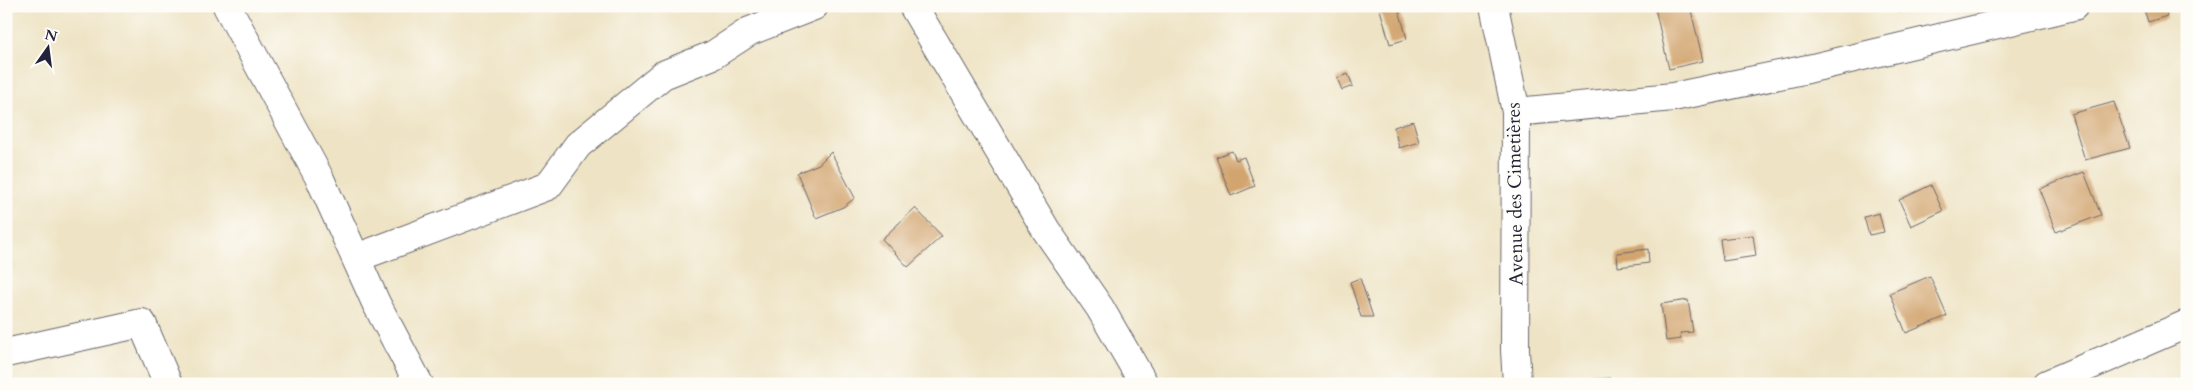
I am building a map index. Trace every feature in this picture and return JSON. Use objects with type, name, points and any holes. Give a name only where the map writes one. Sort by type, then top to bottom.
[{"type":"street","points":[[227,6],[320,179],[376,303],[419,384]]},
{"type":"street","points":[[356,258],[548,186],[578,145],[663,75],[713,55],[750,30],[814,6]]},
{"type":"street","points":[[913,6],[1046,230],[1100,308],[1144,384]]},
{"type":"street","name":"Avenue des Cimetières","points":[[1494,6],[1516,112],[1515,350],[1517,384]]},
{"type":"street","points":[[1516,112],[1673,97],[1808,69],[2074,6]]},
{"type":"street","points":[[6,353],[142,323],[168,384]]},
{"type":"street","points":[[2047,384],[2187,324]]},
{"type":"building","points":[[1379,6],[1398,6],[1407,39],[1390,44]]},
{"type":"building","points":[[1662,6],[1690,6],[1703,61],[1669,69],[1655,8]]},
{"type":"building","points":[[1898,6],[1920,6],[1920,7],[1900,12]]},
{"type":"building","points":[[2143,6],[2164,6],[2167,16],[2148,22]]},
{"type":"building","points":[[1348,74],[1353,86],[1342,90],[1337,78]]},
{"type":"building","points":[[2114,102],[2130,148],[2085,160],[2071,114]]},
{"type":"building","points":[[1413,121],[1419,142],[1399,148],[1394,127]]},
{"type":"building","points":[[1232,151],[1236,160],[1244,157],[1255,186],[1231,196],[1216,157]]},
{"type":"building","points":[[831,152],[855,198],[843,207],[816,218],[797,173],[819,164]]},
{"type":"building","points":[[2084,172],[2101,215],[2056,232],[2039,189]]},
{"type":"building","points":[[1931,185],[1943,211],[1911,226],[1899,200]]},
{"type":"building","points":[[915,208],[942,236],[908,267],[882,239]]},
{"type":"building","points":[[1879,213],[1884,232],[1869,235],[1864,217]]},
{"type":"building","points":[[1753,235],[1756,256],[1723,261],[1720,239]]},
{"type":"building","points":[[1648,249],[1649,263],[1618,267],[1617,253]]},
{"type":"building","points":[[1930,276],[1947,316],[1906,333],[1890,293]]},
{"type":"building","points":[[1360,278],[1373,317],[1361,317],[1350,282]]},
{"type":"building","points":[[1688,300],[1693,332],[1680,333],[1681,339],[1666,341],[1661,304]]},
{"type":"building","points":[[1610,378],[1611,384],[1595,384],[1594,379]]}]
